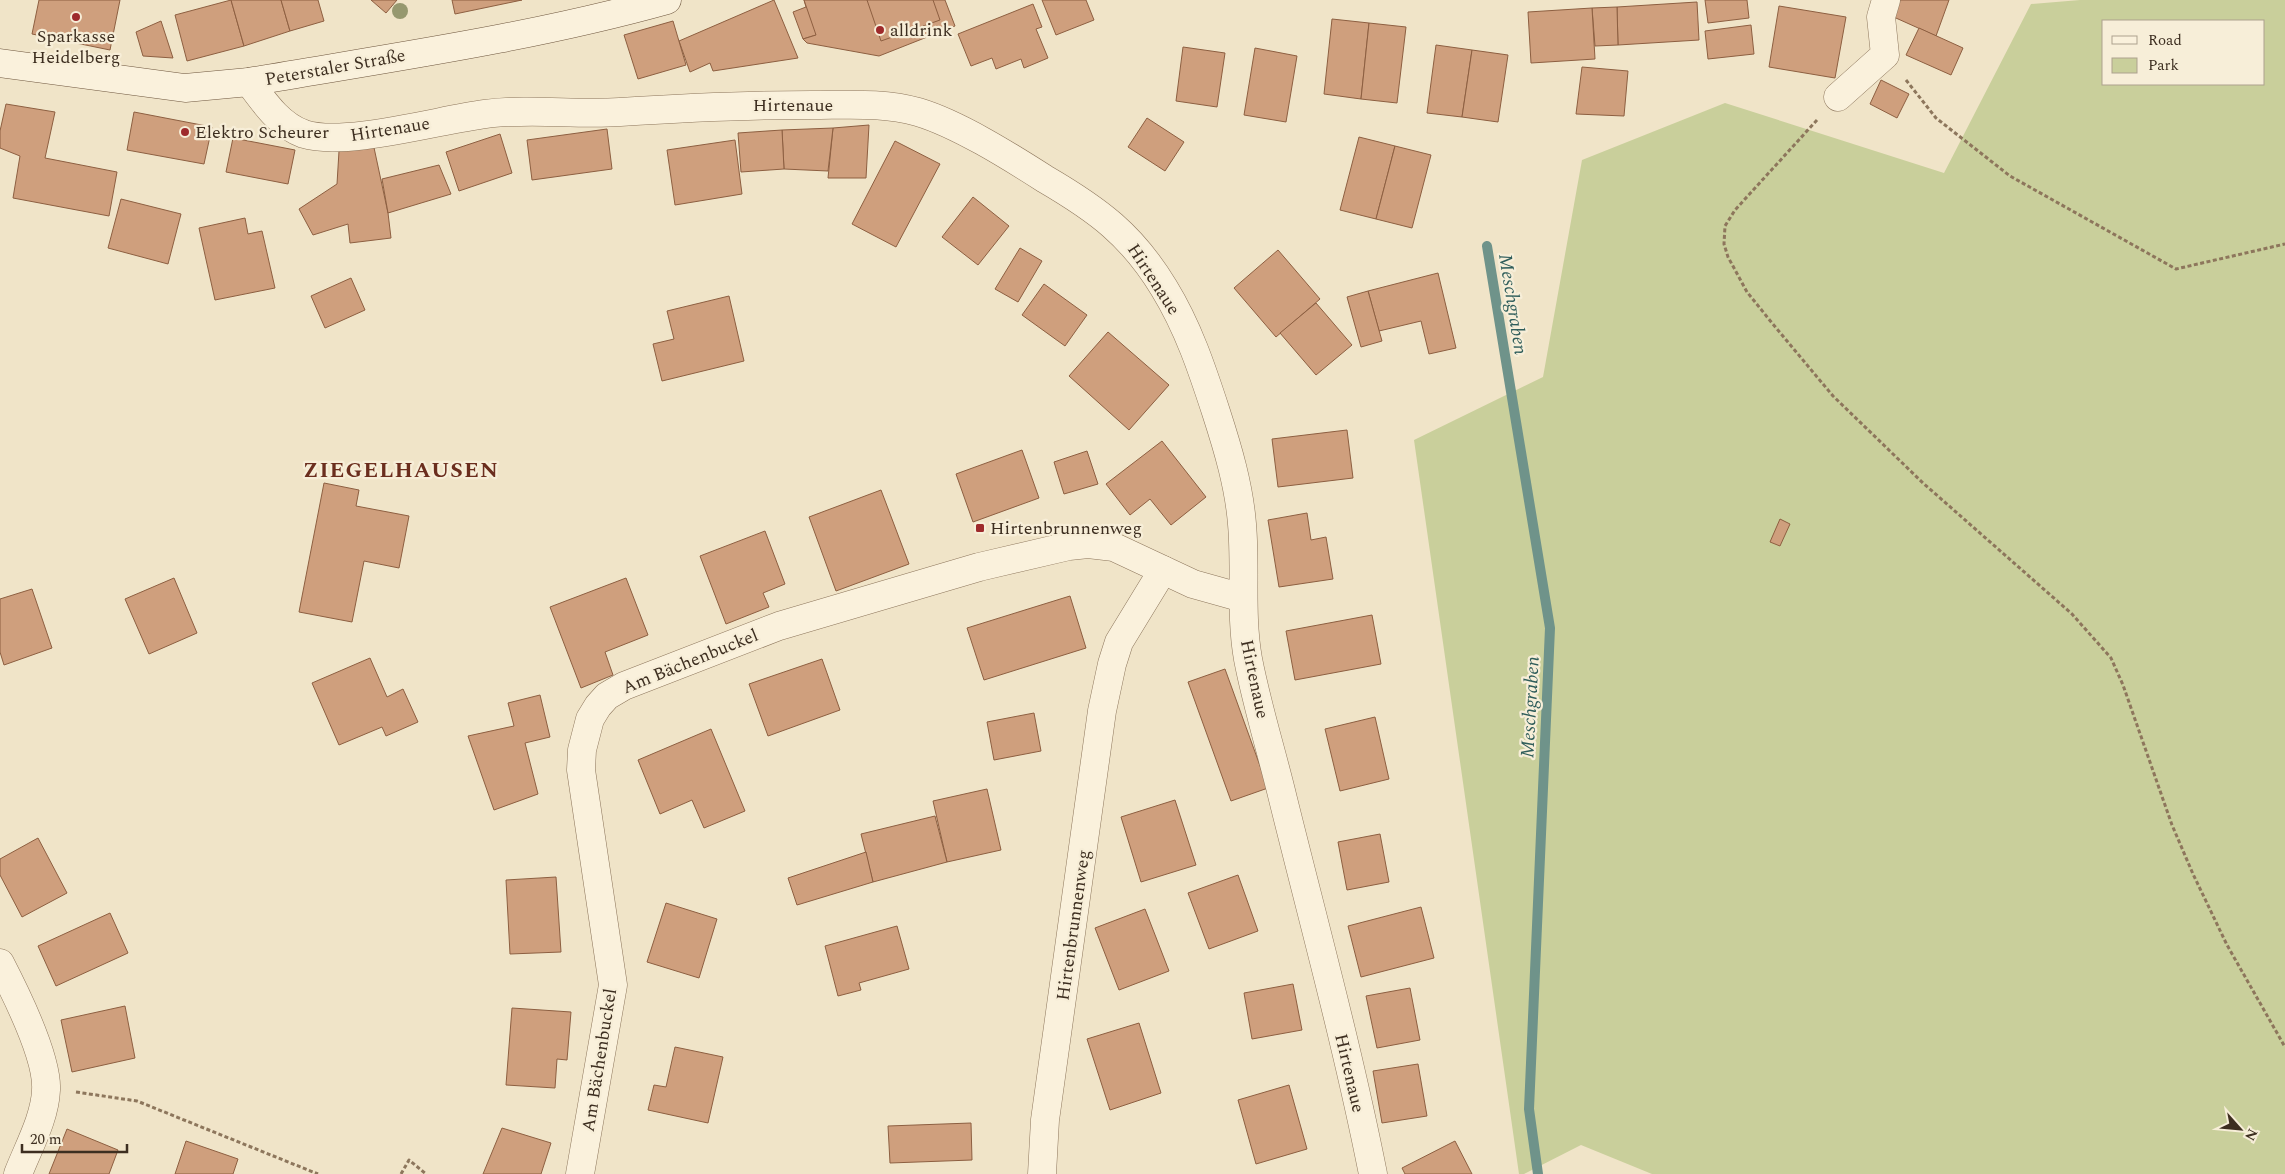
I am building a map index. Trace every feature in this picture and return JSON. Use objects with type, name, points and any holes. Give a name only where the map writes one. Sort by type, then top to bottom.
[{"type":"street","name":"Peterstaler Straße","points":[[0,63],[185,88],[248,82],[609,16],[667,0]]},
{"type":"street","points":[[1838,97],[1885,55],[1881,17],[1886,0]]},
{"type":"street","name":"Hirtenaue","points":[[248,82],[275,116],[290,127],[306,134],[326,137],[386,131],[490,113],[546,110],[611,113],[729,105],[852,105],[911,110],[927,115],[998,150],[1073,195],[1112,222],[1140,251],[1166,291],[1197,352],[1232,462],[1242,524],[1243,598],[1248,658],[1328,980],[1373,1174]]},
{"type":"street","name":"Am Bächenbuckel","points":[[580,1174],[612,985],[582,770],[585,734],[590,719],[602,701],[624,686],[645,677],[779,626],[979,567],[1040,552],[1088,544],[1114,547],[1138,556],[1193,584],[1243,598]]},
{"type":"street","name":"Hirtenbrunnenweg","points":[[1042,1174],[1045,1120],[1102,711],[1119,642],[1163,570]]},
{"type":"street","points":[[0,963],[12,985],[38,1052],[44,1071],[46,1089],[43,1108],[18,1174]]},
{"type":"path","points":[[1885,55],[1936,118],[2010,176],[2176,269],[2285,244]]},
{"type":"path","points":[[1838,97],[1734,210],[1725,226],[1724,244],[1728,258],[1747,292],[1833,396],[1923,483],[2072,614],[2111,658],[2123,685],[2172,825],[2193,874],[2227,945],[2285,1047]]},
{"type":"path","points":[[46,1089],[103,1094],[137,1100],[318,1174]]},
{"type":"path","points":[[401,1174],[409,1160],[426,1174]]},
{"type":"green space","points":[[2080,0],[2285,0],[2285,1174],[1652,1174],[1581,1145],[1524,1174],[1519,1174],[1414,440],[1543,377],[1582,160],[1725,103],[1944,173],[2031,4]]},
{"type":"building","name":"Sparkasse Heidelberg","points":[[39,0],[120,0],[110,50],[32,34]]},
{"type":"building","points":[[231,0],[244,46],[187,61],[175,15]]},
{"type":"building","points":[[231,0],[281,0],[290,31],[244,46]]},
{"type":"building","points":[[281,0],[318,0],[324,21],[290,31]]},
{"type":"building","points":[[371,0],[397,0],[386,13]]},
{"type":"building","points":[[452,0],[522,0],[455,14]]},
{"type":"building","points":[[774,0],[798,58],[713,71],[710,63],[690,72],[679,41]]},
{"type":"building","points":[[804,0],[850,0],[860,29],[826,42],[816,35],[803,39],[793,12],[806,7]]},
{"type":"building","name":"alldrink","points":[[804,0],[945,0],[955,26],[879,56],[807,43],[803,39],[816,35]]},
{"type":"building","points":[[867,0],[933,0],[940,20],[881,41]]},
{"type":"building","points":[[1042,0],[1086,0],[1094,20],[1056,35]]},
{"type":"building","points":[[1705,0],[1747,0],[1749,18],[1708,23]]},
{"type":"building","points":[[1896,0],[1949,0],[1936,36],[1887,14]]},
{"type":"building","points":[[1697,2],[1699,40],[1618,45],[1617,7]]},
{"type":"building","points":[[1033,4],[1042,27],[1036,29],[1048,58],[1024,68],[1021,59],[996,69],[992,58],[971,66],[958,34]]},
{"type":"building","points":[[1779,6],[1846,17],[1835,78],[1769,67]]},
{"type":"building","points":[[1617,7],[1618,45],[1595,46],[1592,8]]},
{"type":"building","points":[[1592,8],[1595,59],[1531,63],[1528,12]]},
{"type":"building","points":[[1332,19],[1369,23],[1361,99],[1324,94]]},
{"type":"building","points":[[161,21],[173,58],[143,56],[136,32]]},
{"type":"building","points":[[673,21],[686,65],[638,79],[624,35]]},
{"type":"building","points":[[1369,23],[1406,27],[1397,103],[1361,99]]},
{"type":"building","points":[[1751,25],[1754,54],[1708,59],[1705,31]]},
{"type":"building","points":[[1919,28],[1963,48],[1951,75],[1906,55]]},
{"type":"building","points":[[1436,45],[1472,50],[1462,117],[1427,113]]},
{"type":"building","points":[[1183,47],[1225,53],[1217,107],[1176,101]]},
{"type":"building","points":[[1255,48],[1297,56],[1286,122],[1244,115]]},
{"type":"building","points":[[1472,50],[1508,55],[1498,122],[1462,117]]},
{"type":"building","points":[[1582,67],[1628,71],[1624,116],[1576,114]]},
{"type":"building","points":[[1881,80],[1909,94],[1897,118],[1870,104]]},
{"type":"building","points":[[6,104],[55,112],[45,158],[117,172],[109,216],[13,198],[20,156],[0,148],[0,131]]},
{"type":"building","points":[[134,112],[212,127],[204,164],[127,150]]},
{"type":"building","points":[[1147,118],[1184,142],[1165,171],[1128,147]]},
{"type":"building","points":[[869,125],[866,178],[828,178],[833,128]]},
{"type":"building","points":[[833,128],[828,171],[784,169],[782,130]]},
{"type":"building","points":[[607,129],[612,169],[532,180],[527,140]]},
{"type":"building","points":[[782,130],[784,169],[741,172],[738,133]]},
{"type":"building","points":[[500,134],[512,173],[459,191],[446,152]]},
{"type":"building","points":[[1359,137],[1395,146],[1376,219],[1340,210]]},
{"type":"building","points":[[233,138],[295,150],[288,184],[226,172]]},
{"type":"building","points":[[735,140],[742,194],[675,205],[667,150]]},
{"type":"building","points":[[895,141],[940,164],[896,247],[852,224]]},
{"type":"building","points":[[373,143],[388,213],[391,238],[350,243],[348,224],[313,235],[299,209],[337,184],[339,151]]},
{"type":"building","points":[[1395,146],[1431,155],[1412,228],[1376,219]]},
{"type":"building","points":[[439,165],[451,194],[388,213],[382,179]]},
{"type":"building","points":[[973,197],[1009,226],[978,265],[942,237]]},
{"type":"building","points":[[121,199],[181,214],[168,264],[108,248]]},
{"type":"building","points":[[245,218],[248,234],[262,231],[275,288],[215,300],[199,228]]},
{"type":"building","points":[[1020,248],[1042,261],[1018,302],[995,289]]},
{"type":"building","points":[[1278,250],[1320,299],[1276,337],[1234,288]]},
{"type":"building","points":[[1438,273],[1456,348],[1429,354],[1421,321],[1379,331],[1368,291]]},
{"type":"building","points":[[351,278],[365,310],[325,328],[311,296]]},
{"type":"building","points":[[1044,284],[1087,315],[1065,346],[1022,315]]},
{"type":"building","points":[[1368,291],[1382,341],[1361,347],[1347,297]]},
{"type":"building","points":[[729,296],[744,361],[662,381],[653,344],[674,339],[667,311]]},
{"type":"building","points":[[1316,303],[1352,345],[1316,375],[1280,333]]},
{"type":"building","points":[[1108,332],[1169,385],[1129,430],[1069,376]]},
{"type":"building","points":[[1347,430],[1353,478],[1278,487],[1272,439]]},
{"type":"building","points":[[1162,441],[1206,497],[1171,525],[1150,499],[1130,515],[1106,484]]},
{"type":"building","points":[[1022,450],[1039,498],[973,522],[956,474]]},
{"type":"building","points":[[1087,451],[1098,484],[1064,494],[1054,462]]},
{"type":"building","points":[[324,483],[359,490],[356,506],[409,516],[399,568],[364,561],[352,622],[299,612]]},
{"type":"building","points":[[881,490],[909,564],[836,591],[809,517]]},
{"type":"building","points":[[1307,513],[1311,540],[1326,537],[1333,579],[1279,587],[1268,520]]},
{"type":"building","points":[[1780,519],[1790,524],[1780,546],[1770,542]]},
{"type":"building","points":[[765,531],[785,584],[763,593],[769,607],[726,624],[700,556]]},
{"type":"building","points":[[174,578],[197,633],[149,654],[125,599]]},
{"type":"building","points":[[626,578],[648,635],[605,652],[613,675],[581,688],[550,607]]},
{"type":"building","points":[[32,589],[52,648],[4,665],[0,652],[0,599]]},
{"type":"building","points":[[1070,596],[1086,648],[984,680],[967,628]]},
{"type":"building","points":[[1372,615],[1381,664],[1295,680],[1286,631]]},
{"type":"building","points":[[370,658],[387,697],[403,689],[418,722],[386,736],[382,727],[339,745],[312,683]]},
{"type":"building","points":[[822,659],[840,710],[768,736],[749,684]]},
{"type":"building","points":[[1225,669],[1268,788],[1231,801],[1188,682]]},
{"type":"building","points":[[540,695],[550,737],[525,743],[538,794],[494,810],[468,736],[514,726],[508,703]]},
{"type":"building","points":[[1034,713],[1041,751],[994,760],[987,722]]},
{"type":"building","points":[[1375,717],[1389,779],[1340,791],[1325,729]]},
{"type":"building","points":[[711,729],[745,811],[704,828],[692,800],[660,814],[638,760]]},
{"type":"building","points":[[987,789],[1001,850],[947,862],[933,801]]},
{"type":"building","points":[[1175,800],[1196,865],[1141,882],[1121,817]]},
{"type":"building","points":[[935,816],[947,862],[873,882],[861,834]]},
{"type":"building","points":[[1380,834],[1389,882],[1347,890],[1338,842]]},
{"type":"building","points":[[38,838],[67,893],[22,917],[0,875],[0,859]]},
{"type":"building","points":[[866,852],[873,882],[797,905],[788,878]]},
{"type":"building","points":[[1238,875],[1258,931],[1209,949],[1188,893]]},
{"type":"building","points":[[556,877],[561,952],[510,954],[506,880]]},
{"type":"building","points":[[666,903],[717,919],[699,978],[647,962]]},
{"type":"building","points":[[1421,907],[1434,958],[1361,977],[1348,926]]},
{"type":"building","points":[[1145,909],[1169,971],[1119,990],[1095,928]]},
{"type":"building","points":[[110,913],[128,953],[56,986],[38,946]]},
{"type":"building","points":[[897,926],[909,969],[859,983],[861,990],[838,996],[825,946]]},
{"type":"building","points":[[1293,984],[1302,1030],[1252,1039],[1244,993]]},
{"type":"building","points":[[1410,988],[1420,1040],[1377,1048],[1366,996]]},
{"type":"building","points":[[125,1006],[135,1058],[72,1072],[61,1020]]},
{"type":"building","points":[[512,1008],[571,1012],[567,1060],[557,1059],[555,1088],[506,1085]]},
{"type":"building","points":[[1139,1023],[1161,1093],[1110,1110],[1087,1039]]},
{"type":"building","points":[[675,1047],[723,1057],[708,1123],[648,1110],[654,1085],[666,1087]]},
{"type":"building","points":[[1418,1064],[1427,1116],[1382,1123],[1373,1071]]},
{"type":"building","points":[[1289,1085],[1307,1149],[1256,1164],[1238,1100]]},
{"type":"building","points":[[971,1123],[972,1160],[890,1163],[888,1126]]},
{"type":"building","points":[[502,1128],[551,1143],[541,1174],[483,1174]]},
{"type":"building","points":[[67,1129],[118,1150],[109,1174],[49,1174]]},
{"type":"building","points":[[186,1141],[238,1159],[233,1174],[175,1174]]},
{"type":"building","points":[[1455,1141],[1472,1174],[1405,1174],[1402,1168]]},
{"type":"waterway","name":"Meschgraben","points":[[1487,246],[1550,628],[1529,1109],[1538,1174]]},
{"type":"place","name":"Sparkasse Heidelberg","points":[[76,17]]},
{"type":"place","name":"alldrink","points":[[880,30]]},
{"type":"place","name":"Elektro Scheurer","points":[[185,132]]},
{"type":"place","name":"Hirtenbrunnenweg","points":[[980,528]]},
{"type":"district","name":"ZIEGELHAUSEN","points":[[401,469]]}]
